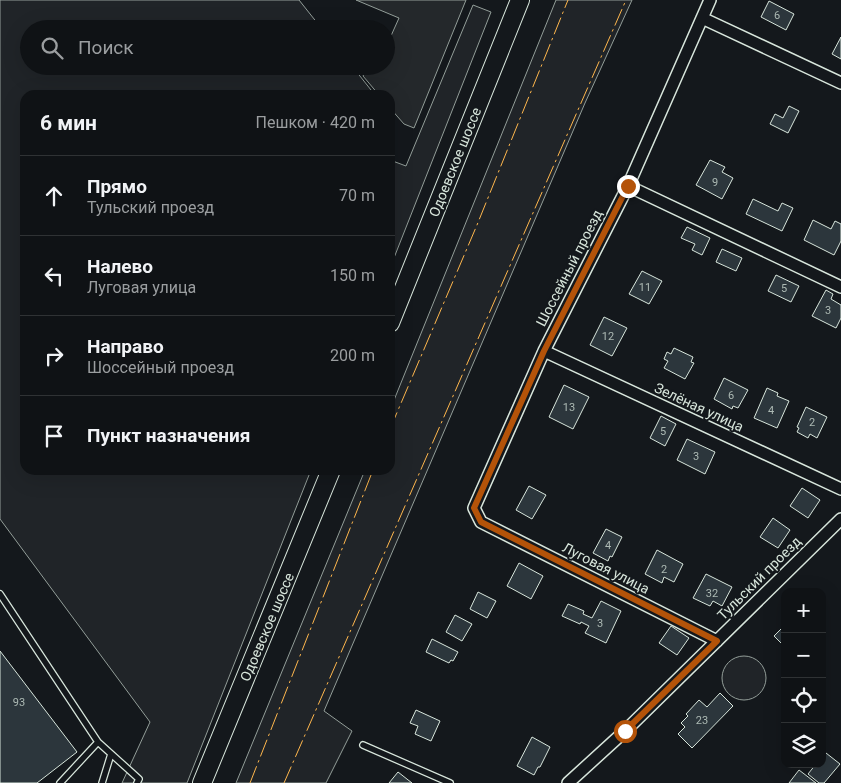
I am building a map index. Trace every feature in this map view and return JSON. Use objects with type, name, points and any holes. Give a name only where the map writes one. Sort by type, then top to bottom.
[{"type":"main road","name":"Одоевское шоссе","points":[[395,311],[520,0]]},
{"type":"main road","name":"Одоевское шоссе","points":[[202,783],[329,475]]},
{"type":"street","name":"Шоссейный проезд","points":[[481,522],[474,508],[544,351],[628,186],[710,0]]},
{"type":"street","points":[[702,18],[841,83]]},
{"type":"street","points":[[628,186],[841,287]]},
{"type":"street","name":"Зелёная улица","points":[[544,351],[841,489]]},
{"type":"street","name":"Тульский проезд","points":[[568,783],[625,731],[841,519]]},
{"type":"street","name":"Луговая улица","points":[[481,522],[717,641]]},
{"type":"lane","points":[[0,594],[98,742],[139,779],[137,783]]},
{"type":"lane","points":[[60,783],[98,742]]},
{"type":"lane","points":[[363,745],[450,783]]},
{"type":"lane","points":[[102,783],[112,754]]},
{"type":"shaded area","points":[[0,0],[299,0],[315,20],[20,20],[20,75],[359,75],[371,90],[20,90],[20,475],[309,475],[187,783],[122,783],[150,722],[0,519]]},
{"type":"shaded area","points":[[356,0],[466,0],[414,128],[404,124],[395,114],[395,90],[375,90],[363,76],[395,75],[395,27],[399,18]]},
{"type":"shaded area","points":[[556,0],[632,0],[585,103],[324,711],[352,731],[326,783],[236,783],[363,475],[395,475],[395,398]]},
{"type":"shaded area","points":[[473,5],[491,12],[395,255],[395,162],[406,166]]},
{"type":"shaded area","points":[[748,656],[760,662],[765,669],[765,687],[760,694],[753,699],[740,700],[732,697],[725,690],[722,674],[725,666],[732,659]]},
{"type":"building","points":[[769,1],[794,14],[786,30],[761,17]]},
{"type":"building","points":[[841,37],[841,59],[832,54]]},
{"type":"building","points":[[789,106],[799,111],[788,133],[770,124],[775,114],[783,118]]},
{"type":"building","points":[[710,160],[725,167],[722,172],[733,178],[722,199],[696,185]]},
{"type":"building","points":[[753,199],[778,211],[782,203],[793,208],[782,231],[746,214]]},
{"type":"building","points":[[813,220],[831,229],[835,221],[841,224],[841,241],[834,255],[804,240]]},
{"type":"building","points":[[687,227],[710,238],[702,255],[692,250],[695,244],[681,238]]},
{"type":"building","points":[[722,249],[742,258],[736,271],[716,262]]},
{"type":"building","points":[[642,271],[662,281],[649,304],[629,294]]},
{"type":"building","points":[[776,275],[799,286],[791,302],[768,291]]},
{"type":"building","points":[[826,290],[833,294],[831,299],[841,305],[841,318],[836,328],[812,316]]},
{"type":"building","points":[[604,317],[627,328],[612,356],[590,345]]},
{"type":"building","points":[[674,348],[693,357],[691,362],[694,363],[685,379],[664,368],[668,361],[664,359],[667,352],[671,354]]},
{"type":"building","points":[[724,378],[748,390],[738,408],[733,406],[732,409],[714,399]]},
{"type":"building","points":[[564,385],[589,397],[573,429],[549,417]]},
{"type":"building","points":[[767,388],[778,393],[777,396],[789,401],[777,428],[754,418]]},
{"type":"building","points":[[806,407],[827,417],[817,438],[810,434],[808,438],[797,432],[799,428],[797,427]]},
{"type":"building","points":[[661,416],[676,424],[665,446],[650,438]]},
{"type":"building","points":[[687,439],[715,452],[705,474],[677,460]]},
{"type":"building","points":[[529,486],[546,495],[532,519],[516,510]]},
{"type":"building","points":[[802,488],[820,500],[808,518],[790,506]]},
{"type":"building","points":[[773,518],[790,530],[778,548],[760,537]]},
{"type":"building","points":[[606,529],[622,537],[608,561],[593,553]]},
{"type":"building","points":[[657,550],[683,564],[674,582],[664,577],[662,583],[645,574]]},
{"type":"building","points":[[519,563],[543,576],[531,599],[507,586]]},
{"type":"building","points":[[706,574],[732,587],[722,606],[713,601],[710,606],[693,598]]},
{"type":"building","points":[[478,592],[496,601],[487,618],[470,609]]},
{"type":"building","points":[[601,601],[621,611],[606,643],[585,633],[589,626],[562,616],[568,604],[584,611],[583,614],[592,618]]},
{"type":"building","points":[[455,615],[472,624],[462,641],[446,632]]},
{"type":"building","points":[[671,626],[689,638],[677,655],[659,643]]},
{"type":"building","points":[[781,629],[781,643],[774,636]]},
{"type":"building","points":[[432,639],[458,652],[453,661],[451,660],[449,663],[426,652]]},
{"type":"building","points":[[0,651],[77,752],[37,783],[0,783]]},
{"type":"building","points":[[720,693],[733,706],[692,748],[678,734],[685,727],[681,723],[688,716],[686,714],[699,700],[707,707]]},
{"type":"building","points":[[416,710],[440,721],[431,741],[415,734],[418,726],[410,723]]},
{"type":"building","points":[[532,737],[550,747],[534,775],[517,766]]},
{"type":"building","points":[[826,753],[840,764],[824,783],[819,783],[808,774],[813,768],[826,768]]},
{"type":"building","points":[[799,770],[816,783],[789,783]]},
{"type":"building","points":[[398,772],[412,783],[389,783]]},
{"type":"power","points":[[395,417],[477,225],[568,0]]},
{"type":"power","points":[[284,783],[626,0]]},
{"type":"power","points":[[250,783],[371,475]]},
{"type":"route","points":[[625,731],[717,641],[481,522],[474,508],[544,351],[628,186]]}]
